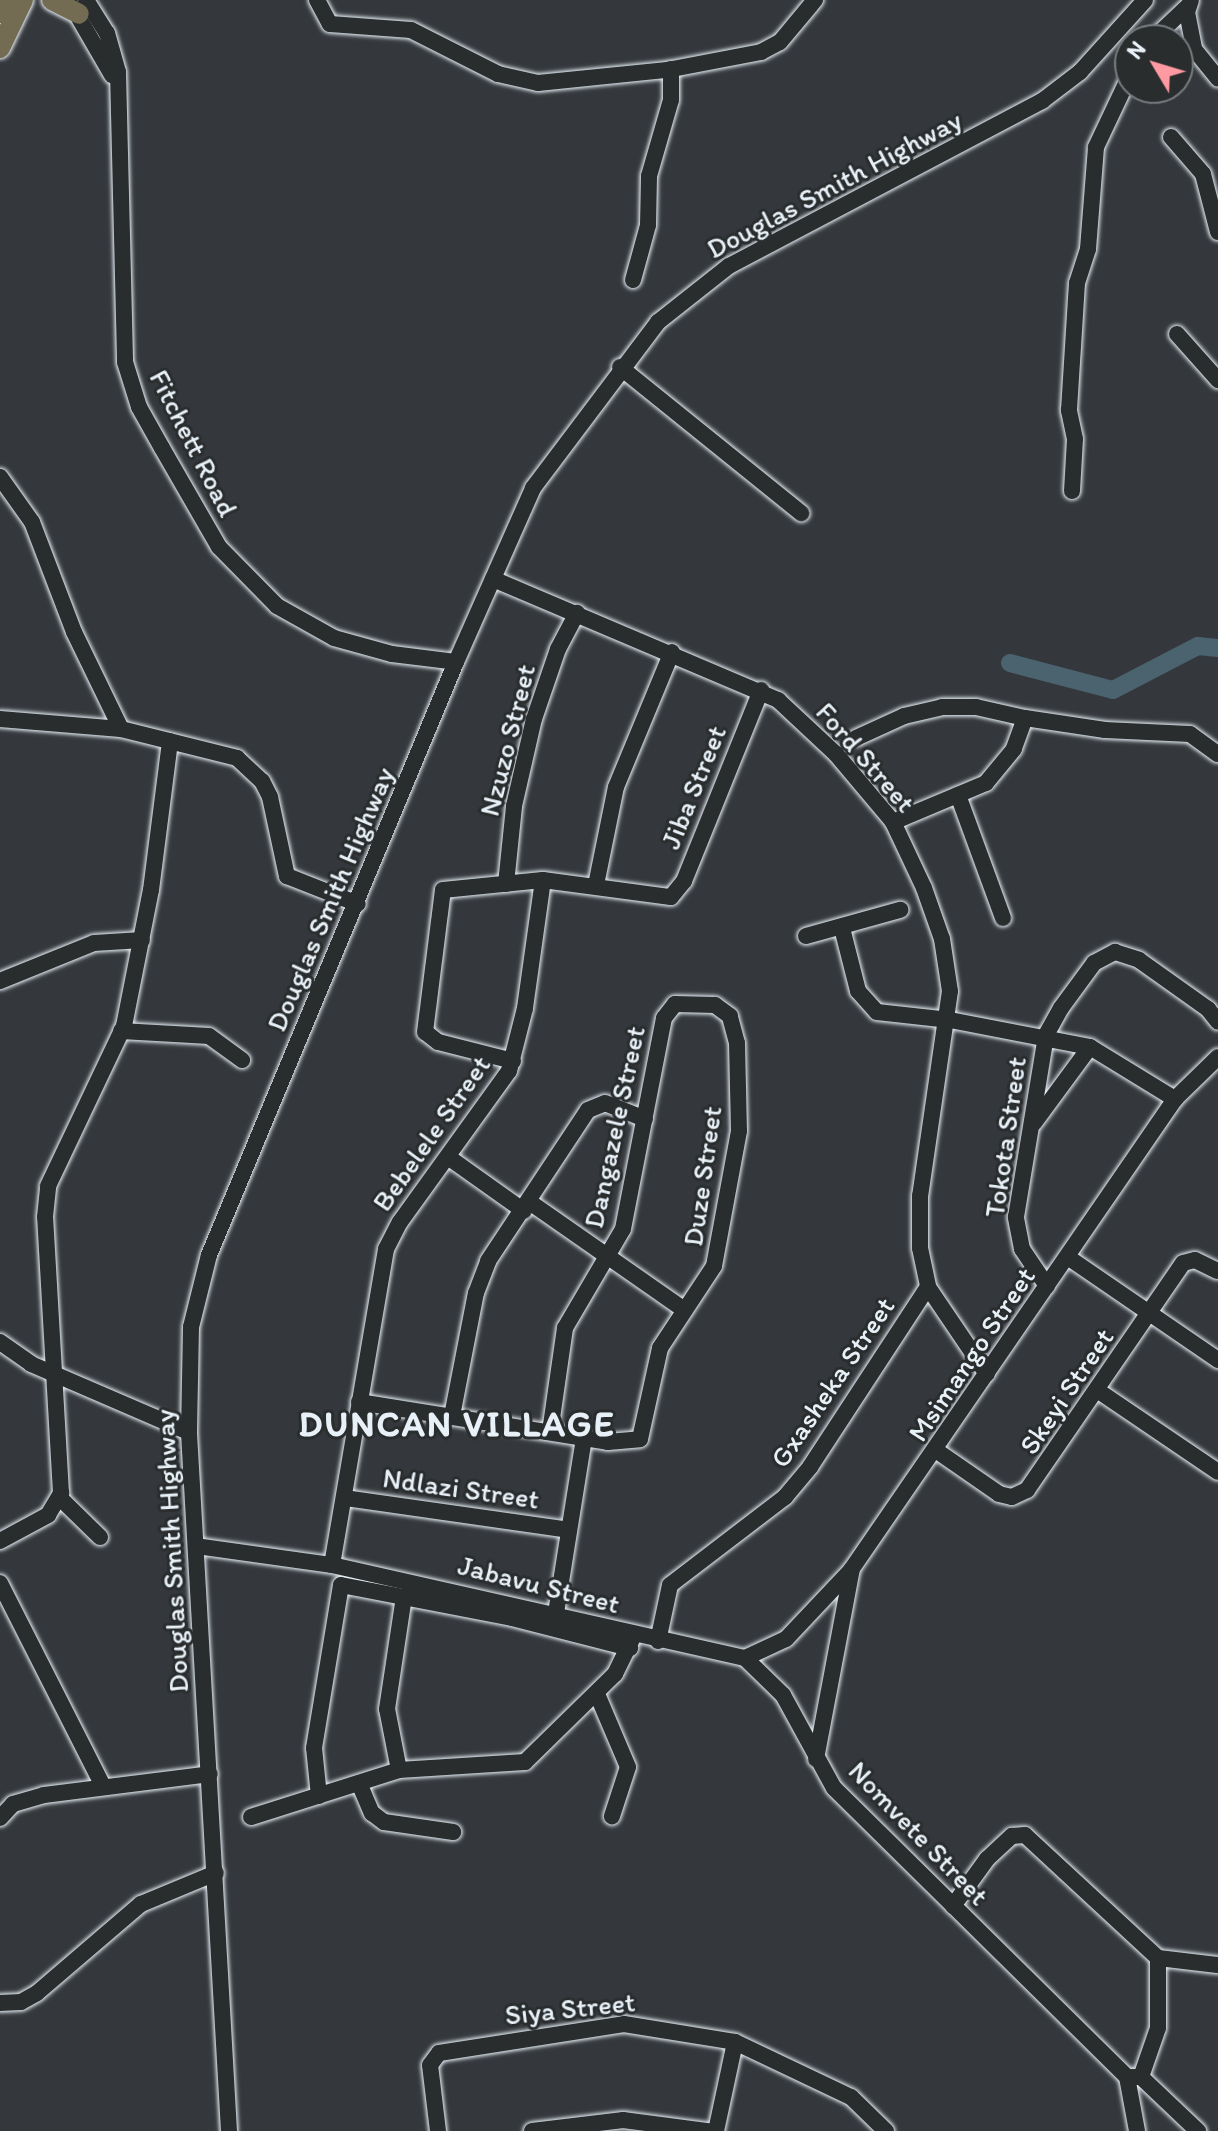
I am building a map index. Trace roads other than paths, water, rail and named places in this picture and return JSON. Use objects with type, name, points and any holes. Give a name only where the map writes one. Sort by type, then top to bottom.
[{"type":"main road","points":[[0,48],[9,6],[36,0]]},
{"type":"main road","points":[[52,0],[78,5]]},
{"type":"street","points":[[317,0],[330,24],[411,30],[528,83],[671,69],[775,46],[815,0]]},
{"type":"street","name":"Douglas Smith Highway","points":[[229,2131],[189,1432],[189,1342],[200,1284],[456,662],[533,488],[618,370],[676,305],[729,266],[1042,101],[1080,72],[1145,0]]},
{"type":"street","points":[[1168,24],[1190,3]]},
{"type":"street","points":[[1190,3],[1194,49],[1218,79]]},
{"type":"street","name":"Fitchett Road","points":[[78,5],[118,88],[125,362],[139,407],[219,547],[259,591],[302,624],[368,649],[456,662]]},
{"type":"street","points":[[633,280],[648,225],[649,176],[671,100],[671,69]]},
{"type":"street","points":[[1072,491],[1075,439],[1069,410],[1077,283],[1088,249],[1096,147],[1116,104]]},
{"type":"street","points":[[1171,137],[1203,174],[1218,232]]},
{"type":"street","points":[[1177,334],[1218,380]]},
{"type":"street","points":[[618,370],[801,513]]},
{"type":"street","points":[[0,477],[37,534],[74,632],[121,729]]},
{"type":"street","name":"Ford Street","points":[[493,579],[761,690],[825,743],[893,822],[916,867],[942,939],[950,1020],[916,1223],[928,1287],[987,1374]]},
{"type":"street","name":"Nzuzo Street","points":[[506,884],[514,806],[534,719],[558,649],[577,613]]},
{"type":"street","points":[[543,880],[513,1061],[438,1042],[424,1027],[443,890],[543,880],[596,885],[616,787],[672,652]]},
{"type":"street","name":"Jiba Street","points":[[596,885],[667,898],[684,881],[761,690]]},
{"type":"street","points":[[856,738],[904,716],[942,707],[976,707],[1105,730],[1190,734],[1218,754]]},
{"type":"street","points":[[893,822],[958,795],[996,774],[1014,749],[1025,718]]},
{"type":"street","points":[[0,719],[121,729],[228,753],[250,766],[270,797],[283,870],[300,884],[358,904]]},
{"type":"street","points":[[0,1541],[48,1515],[60,1498],[48,1186],[121,1031],[142,940],[170,741]]},
{"type":"street","points":[[958,795],[1003,918]]},
{"type":"street","points":[[806,936],[900,910]]},
{"type":"street","points":[[842,928],[858,991],[871,1008],[889,1015],[950,1020],[1046,1035],[1090,1047],[1175,1099]]},
{"type":"street","points":[[0,981],[94,943],[142,940]]},
{"type":"street","points":[[1046,1035],[1094,963],[1115,952],[1139,960],[1208,1009],[1218,1022]]},
{"type":"street","name":"Dangazele Street","points":[[550,1432],[565,1328],[623,1229],[667,1012],[675,1004],[715,1005]]},
{"type":"street","name":"Duze Street","points":[[584,1438],[629,1444],[640,1439],[657,1357],[683,1309],[714,1266],[739,1131],[737,1043],[730,1016],[715,1005]]},
{"type":"street","points":[[121,1031],[209,1036],[242,1060]]},
{"type":"street","name":"Tokota Street","points":[[1046,1035],[1016,1217],[1022,1249],[1047,1286]]},
{"type":"street","points":[[1031,1126],[1090,1047]]},
{"type":"street","name":"Msimango Street","points":[[745,1658],[786,1639],[852,1568],[937,1451],[1175,1099],[1218,1057]]},
{"type":"street","name":"Bebelele Street","points":[[332,1565],[390,1239],[513,1061]]},
{"type":"street","points":[[452,1416],[481,1276],[588,1110],[605,1103],[645,1119]]},
{"type":"street","points":[[448,1157],[609,1257],[683,1309]]},
{"type":"street","points":[[1069,1258],[1149,1314],[1216,1354]]},
{"type":"street","name":"Skeyi Street","points":[[937,1451],[999,1494],[1022,1493],[1039,1477],[1187,1260],[1218,1271]]},
{"type":"street","name":"Gxasheka Street","points":[[658,1641],[670,1585],[785,1497],[810,1467],[928,1287]]},
{"type":"street","points":[[0,1342],[54,1374],[189,1432]]},
{"type":"street","points":[[1097,1390],[1218,1472]]},
{"type":"street","points":[[359,1402],[584,1438],[556,1613]]},
{"type":"street","points":[[60,1498],[100,1537]]},
{"type":"street","name":"Ndlazi Street","points":[[345,1498],[569,1530]]},
{"type":"street","name":"Jabavu Street","points":[[196,1546],[332,1565],[556,1613],[632,1641],[658,1641],[745,1658]]},
{"type":"street","name":"Nomvete Street","points":[[852,1568],[816,1760],[834,1788],[953,1906],[1134,2077],[1198,2131]]},
{"type":"street","points":[[0,1583],[102,1784]]},
{"type":"street","points":[[251,1817],[319,1796],[399,1770],[525,1762],[597,1694],[632,1641],[344,1584],[336,1594],[314,1748],[319,1796]]},
{"type":"street","points":[[399,1770],[387,1709],[404,1596]]},
{"type":"street","points":[[745,1658],[783,1695],[816,1760]]},
{"type":"street","points":[[597,1694],[628,1767],[612,1816]]},
{"type":"street","points":[[0,1818],[25,1800],[102,1784],[210,1774]]},
{"type":"street","points":[[359,1783],[372,1813],[384,1822],[453,1832]]},
{"type":"street","points":[[953,1906],[987,1859],[1012,1836],[1025,1835],[1158,1958],[1218,1965]]},
{"type":"street","points":[[0,2003],[21,2002],[37,1993],[141,1904],[216,1873]]},
{"type":"street","points":[[1137,2131],[1134,2077],[1158,2028],[1158,1958]]},
{"type":"street","name":"Siya Street","points":[[438,2131],[430,2065],[447,2050],[624,2024],[735,2042],[851,2097],[886,2131]]},
{"type":"street","points":[[716,2131],[735,2042]]},
{"type":"street","points":[[532,2131],[623,2120],[708,2131]]},
{"type":"waterway","points":[[1010,663],[1113,690],[1198,646],[1218,648]]},
{"type":"district","name":"DUNCAN VILLAGE","points":[[457,1424]]}]
